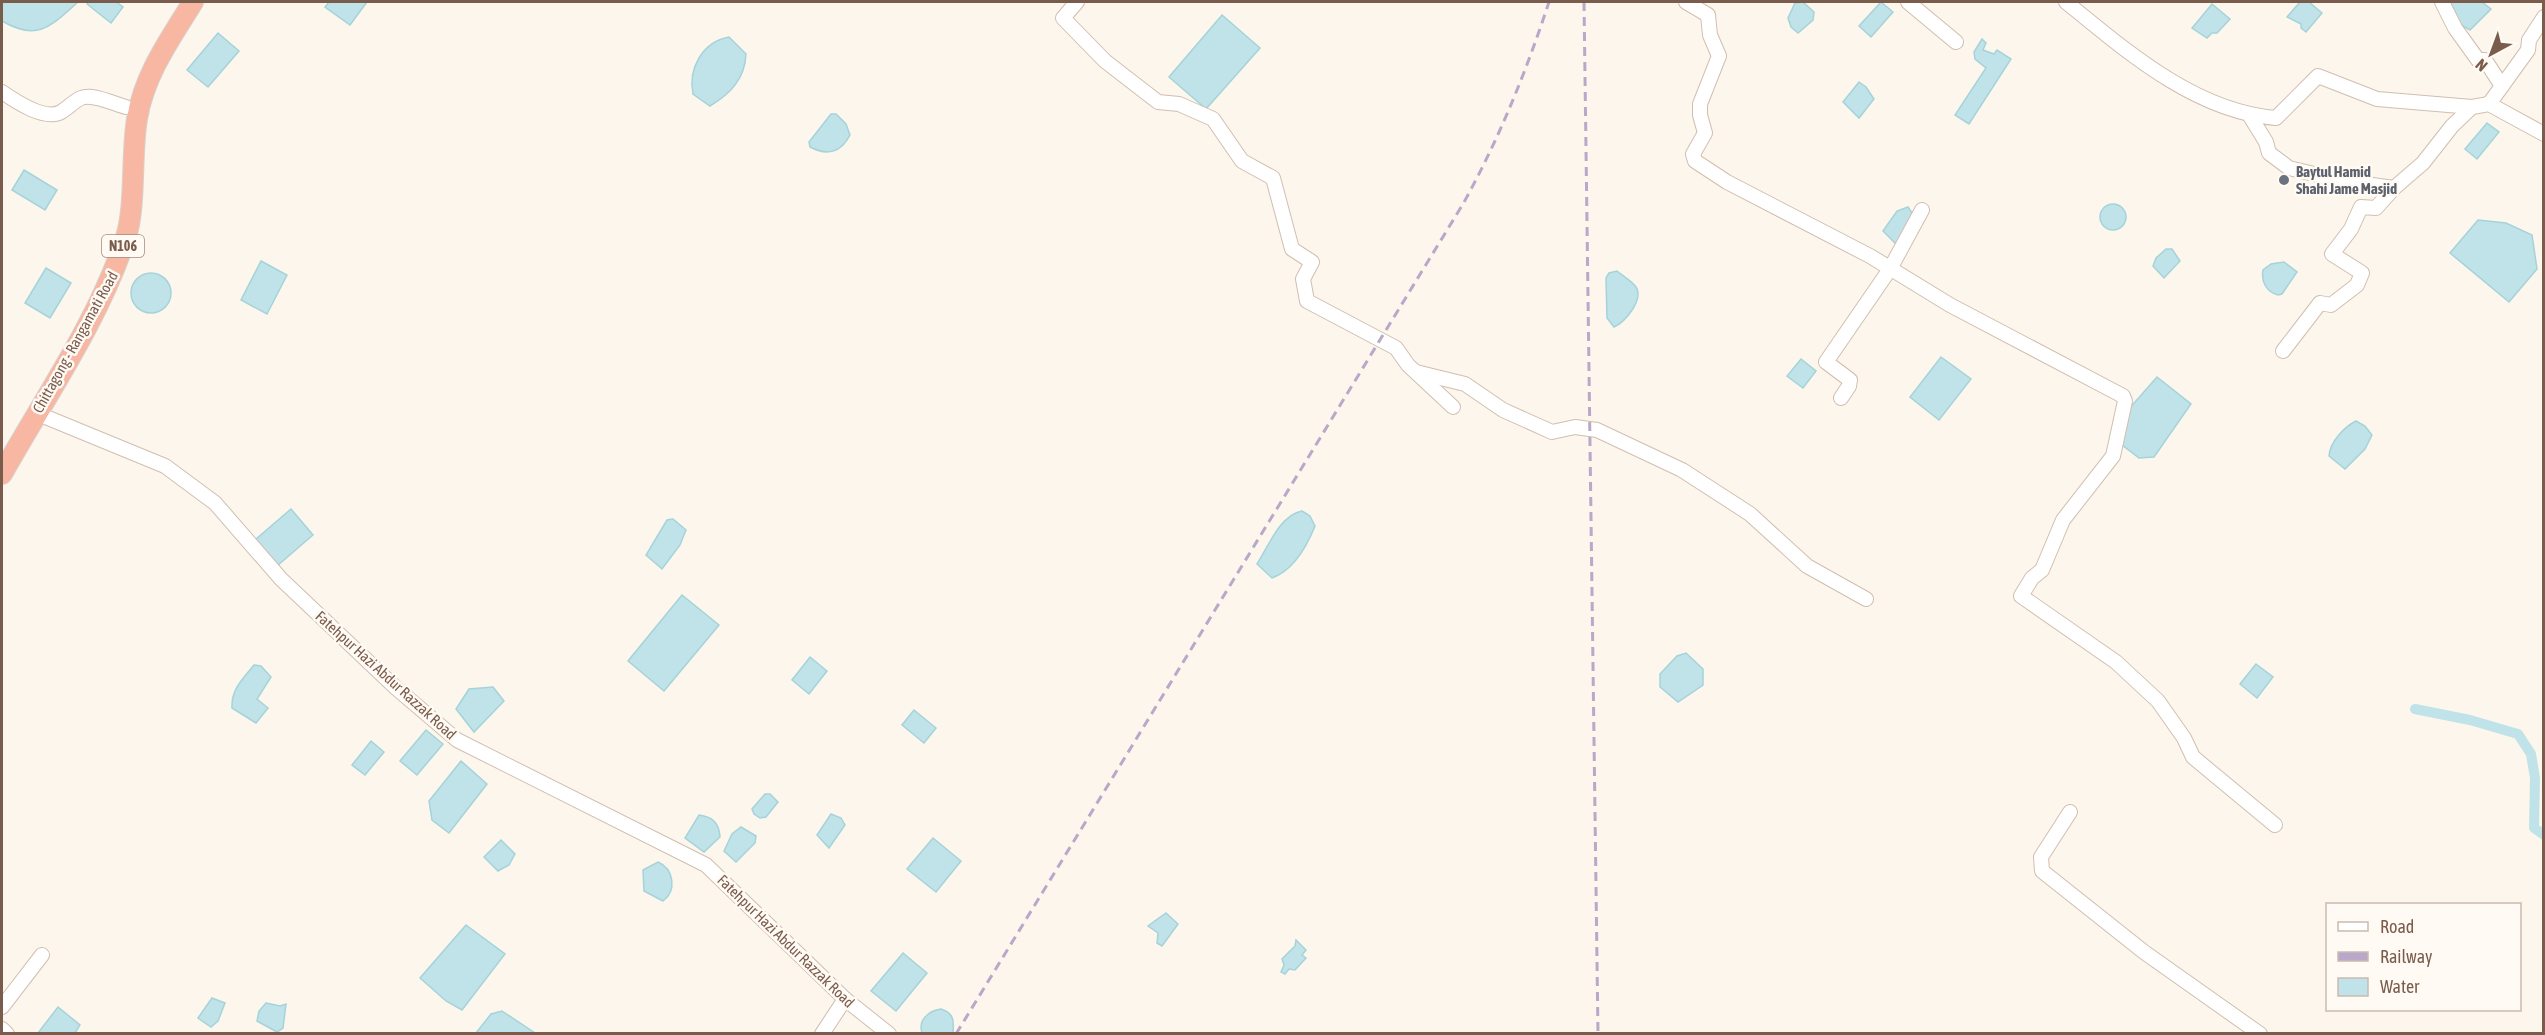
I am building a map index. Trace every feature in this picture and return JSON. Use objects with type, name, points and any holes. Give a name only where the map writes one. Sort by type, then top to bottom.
[{"type":"highway","name":"Chittagong - Rangamati Road","points":[[2,458],[82,310],[109,253],[117,228],[126,107],[145,63],[184,2]]},
{"type":"highway","name":"Chittagong - Rangamati Road","points":[[2,474],[94,313],[114,272],[127,233],[136,121],[142,97],[152,69],[193,2]]},
{"type":"street","points":[[1077,2],[1063,18],[1106,61],[1158,102],[1179,104],[1214,119],[1242,161],[1273,178],[1292,249],[1312,262],[1303,279],[1307,301],[1396,348],[1414,372],[1453,407]]},
{"type":"street","points":[[1686,2],[1708,15],[1710,35],[1719,56],[1700,104],[1700,115],[1705,133],[1693,154],[1695,161],[1727,182],[1823,230],[1950,305],[2123,396],[2120,429],[2113,456],[2063,520],[2042,570],[2032,578],[2022,596],[2116,662],[2158,701],[2184,738],[2193,757],[2275,825]]},
{"type":"street","points":[[1908,2],[1956,42]]},
{"type":"street","points":[[2066,2],[2141,63],[2226,108],[2250,116],[2276,118],[2318,76],[2377,99],[2472,107],[2489,104],[2544,134]]},
{"type":"street","points":[[2442,2],[2455,28],[2478,60],[2485,60],[2502,86]]},
{"type":"street","points":[[2489,104],[2528,50],[2529,40],[2544,17]]},
{"type":"street","points":[[2,92],[28,107],[45,113],[59,113],[81,98],[93,98],[126,107]]},
{"type":"street","points":[[2283,351],[2320,303],[2331,305],[2357,285],[2362,273],[2332,254],[2351,229],[2361,207],[2376,208],[2394,188],[2423,163],[2452,126],[2472,107]]},
{"type":"street","points":[[2250,116],[2266,142],[2269,153],[2289,168],[2343,181],[2394,188]]},
{"type":"street","points":[[1841,398],[1850,380],[1826,362],[1890,269],[1922,210]]},
{"type":"street","points":[[1414,372],[1465,384],[1503,411],[1552,432],[1575,428],[1597,430],[1682,470],[1750,514],[1807,566],[1866,599]]},
{"type":"street","name":"Fatehpur Hazi Abdur Razzak Road","points":[[36,413],[165,466],[215,503],[281,579],[396,688],[457,740],[706,865],[845,999],[889,1034]]},
{"type":"street","points":[[2070,812],[2041,857],[2042,871],[2144,952],[2259,1034]]},
{"type":"street","points":[[2,1007],[42,955]]},
{"type":"street","points":[[822,1034],[845,999]]},
{"type":"street","points":[[2,1029],[7,1034]]},
{"type":"water","points":[[2,2],[78,2],[52,24],[35,31],[14,27],[2,21]]},
{"type":"water","points":[[89,2],[116,2],[123,7],[111,23],[87,4]]},
{"type":"water","points":[[329,2],[367,2],[350,25],[325,7]]},
{"type":"water","points":[[1803,2],[1814,12],[1813,20],[1798,33],[1791,27],[1788,18],[1795,3]]},
{"type":"water","points":[[1881,2],[1893,12],[1871,37],[1859,26]]},
{"type":"water","points":[[2300,2],[2309,2],[2322,13],[2306,32],[2301,28],[2301,24],[2287,17]]},
{"type":"water","points":[[2450,2],[2482,2],[2491,9],[2470,30],[2461,25]]},
{"type":"water","points":[[2212,4],[2230,19],[2217,33],[2212,33],[2207,38],[2192,28]]},
{"type":"water","points":[[1222,15],[1260,48],[1206,109],[1169,77]]},
{"type":"water","points":[[218,33],[239,51],[208,87],[187,70]]},
{"type":"water","points":[[729,37],[746,54],[743,71],[730,91],[710,106],[693,94],[695,66],[711,44]]},
{"type":"water","points":[[1982,39],[1986,43],[1983,50],[1994,54],[1997,50],[2011,59],[1969,124],[1955,115],[1986,68],[1975,59],[1974,52]]},
{"type":"water","points":[[1859,82],[1866,87],[1874,99],[1859,118],[1843,102]]},
{"type":"water","points":[[831,114],[836,114],[846,124],[850,135],[842,146],[833,151],[816,150],[810,147],[809,142]]},
{"type":"water","points":[[2487,123],[2499,132],[2477,159],[2465,149]]},
{"type":"water","points":[[24,170],[57,190],[45,210],[12,190]]},
{"type":"water","points":[[2113,204],[2122,208],[2126,217],[2122,226],[2113,230],[2104,226],[2100,217],[2104,208]]},
{"type":"water","points":[[1908,207],[1914,216],[1901,240],[1895,243],[1883,231],[1897,211]]},
{"type":"water","points":[[2478,220],[2506,223],[2532,235],[2537,269],[2509,302],[2450,253]]},
{"type":"water","points":[[2166,249],[2172,249],[2180,261],[2164,278],[2153,266],[2156,258]]},
{"type":"water","points":[[261,261],[287,275],[267,314],[241,300]]},
{"type":"water","points":[[2284,262],[2297,272],[2282,294],[2278,295],[2265,286],[2263,270],[2271,264]]},
{"type":"water","points":[[46,268],[71,283],[50,318],[25,303]]},
{"type":"water","points":[[1617,271],[1636,287],[1638,292],[1632,310],[1614,327],[1607,318],[1606,278],[1609,273]]},
{"type":"water","points":[[151,273],[165,279],[171,293],[165,307],[151,313],[137,307],[131,293],[137,279]]},
{"type":"water","points":[[1941,357],[1971,379],[1939,420],[1910,397]]},
{"type":"water","points":[[1801,359],[1816,371],[1803,388],[1787,376]]},
{"type":"water","points":[[2157,377],[2191,404],[2154,457],[2139,458],[2122,445],[2128,410]]},
{"type":"water","points":[[2356,421],[2365,426],[2372,435],[2365,449],[2345,469],[2329,456],[2330,451],[2338,436]]},
{"type":"water","points":[[291,509],[313,535],[277,566],[255,540]]},
{"type":"water","points":[[1302,511],[1310,516],[1315,526],[1312,534],[1293,563],[1272,578],[1257,564],[1281,525],[1294,514]]},
{"type":"water","points":[[673,519],[686,530],[680,545],[662,569],[646,555],[667,520]]},
{"type":"water","points":[[682,595],[719,625],[664,691],[628,661]]},
{"type":"water","points":[[1686,653],[1703,669],[1703,685],[1678,702],[1660,687],[1660,674],[1677,656]]},
{"type":"water","points":[[810,657],[827,671],[809,694],[792,680]]},
{"type":"water","points":[[2256,664],[2273,677],[2257,698],[2240,684]]},
{"type":"water","points":[[254,665],[261,666],[271,677],[257,699],[268,708],[256,723],[232,708],[233,695]]},
{"type":"water","points":[[493,687],[504,701],[474,732],[456,709],[469,689]]},
{"type":"water","points":[[914,710],[936,728],[924,743],[902,725]]},
{"type":"water","points":[[426,730],[443,744],[417,775],[400,761]]},
{"type":"water","points":[[371,741],[384,752],[365,775],[352,765]]},
{"type":"water","points":[[461,761],[487,784],[449,833],[432,820],[429,801]]},
{"type":"water","points":[[765,794],[770,794],[778,802],[766,817],[760,818],[754,814],[752,809]]},
{"type":"water","points":[[831,814],[841,818],[845,825],[829,848],[817,835]]},
{"type":"water","points":[[699,815],[708,817],[717,824],[720,837],[704,852],[685,838]]},
{"type":"water","points":[[741,827],[756,836],[755,843],[736,862],[724,851],[732,834]]},
{"type":"water","points":[[933,838],[961,861],[936,892],[907,869]]},
{"type":"water","points":[[501,840],[515,854],[509,865],[498,871],[484,857]]},
{"type":"water","points":[[658,862],[668,870],[672,880],[670,892],[663,901],[644,891],[643,870]]},
{"type":"water","points":[[1166,913],[1178,924],[1162,946],[1157,943],[1158,933],[1148,926]]},
{"type":"water","points":[[466,925],[505,954],[462,1010],[446,1001],[420,978]]},
{"type":"water","points":[[1296,940],[1306,950],[1302,955],[1306,958],[1295,970],[1289,969],[1285,974],[1281,972],[1284,965],[1282,959],[1295,946]]},
{"type":"water","points":[[903,953],[927,973],[896,1011],[871,991]]},
{"type":"water","points":[[212,998],[225,1003],[218,1021],[211,1027],[198,1018]]},
{"type":"water","points":[[266,1003],[280,1006],[286,1004],[283,1028],[277,1032],[257,1021],[259,1011]]},
{"type":"water","points":[[58,1007],[80,1025],[75,1033],[38,1033]]},
{"type":"water","points":[[941,1009],[952,1018],[953,1033],[922,1033],[921,1024],[925,1017]]},
{"type":"water","points":[[502,1011],[535,1033],[476,1033],[491,1014]]},
{"type":"waterway","points":[[2415,709],[2470,720],[2518,734],[2531,754],[2535,778],[2534,828],[2544,835]]},
{"type":"railway","points":[[956,1034],[1463,204],[1511,105],[1549,2]]},
{"type":"railway","points":[[1584,2],[1598,1034]]},
{"type":"place","name":"Baytul Hamid Shahi Jame Masjid","points":[[2284,180]]}]
